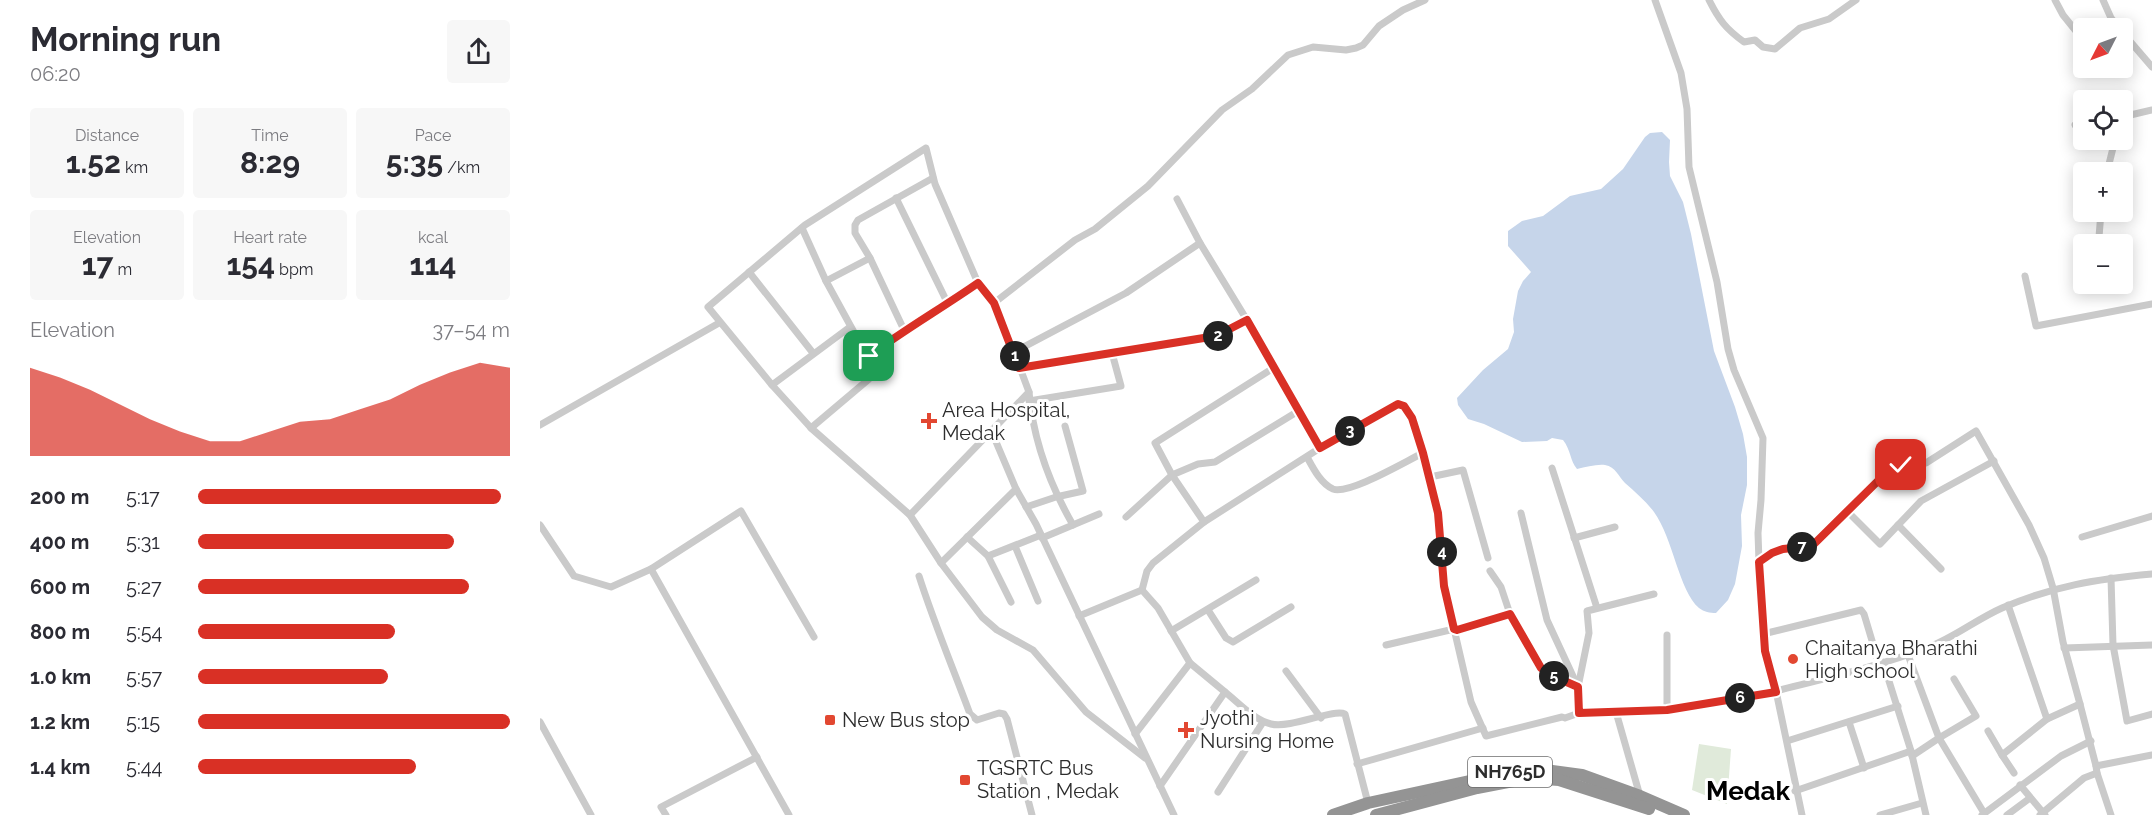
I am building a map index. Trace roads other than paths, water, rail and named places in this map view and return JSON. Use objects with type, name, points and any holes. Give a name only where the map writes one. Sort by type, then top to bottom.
[{"type":"highway","name":"NH765D","points":[[1333,815],[1368,803],[1530,768],[1582,775],[1639,805],[1684,815]]},
{"type":"highway","name":"NH765D","points":[[1376,815],[1415,810],[1477,788],[1537,778],[1559,780],[1664,815]]},
{"type":"street","points":[[994,303],[1075,240],[1095,229],[1148,186],[1215,116],[1235,99],[1252,89],[1288,55],[1313,47],[1356,48],[1363,45],[1379,26],[1403,10],[1425,0]]},
{"type":"street","points":[[1655,0],[1681,73],[1687,109],[1689,167],[1716,282],[1728,349],[1734,370],[1762,438],[1758,533],[1763,634],[1802,815]]},
{"type":"street","points":[[1709,0],[1728,31],[1744,42],[1755,40],[1763,47],[1775,48],[1800,28],[1829,19],[1856,0]]},
{"type":"street","points":[[2055,0],[2073,27]]},
{"type":"street","points":[[2103,0],[2110,18]]},
{"type":"street","points":[[2133,45],[2152,68]]},
{"type":"street","points":[[2133,114],[2152,110]]},
{"type":"street","points":[[1073,525],[1056,497],[1038,437],[1029,392],[1014,352],[994,303],[978,283],[933,178],[926,148],[802,228],[708,307],[719,323],[811,428],[910,515],[941,564],[989,624],[1033,650],[1086,712],[1145,758]]},
{"type":"street","points":[[904,330],[870,258],[855,233],[855,225],[858,220],[933,178]]},
{"type":"street","points":[[896,198],[948,304]]},
{"type":"street","points":[[1177,199],[1200,243],[1275,367],[1320,448]]},
{"type":"street","points":[[802,228],[826,281],[873,367],[869,379],[811,428]]},
{"type":"street","points":[[1014,352],[1126,293],[1200,243]]},
{"type":"street","points":[[826,281],[870,258]]},
{"type":"street","points":[[749,272],[813,353]]},
{"type":"street","points":[[2025,276],[2036,326],[2152,304]]},
{"type":"street","points":[[869,356],[904,330],[978,283]]},
{"type":"street","points":[[1019,368],[1216,336],[1247,320]]},
{"type":"street","points":[[540,425],[719,323]]},
{"type":"street","points":[[772,385],[850,327]]},
{"type":"street","points":[[1029,401],[1121,386],[1112,353]]},
{"type":"street","points":[[1204,522],[1172,475],[1155,443],[1275,367]]},
{"type":"street","points":[[910,515],[1029,392]]},
{"type":"street","points":[[1142,590],[1147,571],[1153,562],[1204,522],[1320,448],[1398,404],[1402,404],[1412,418],[1430,477],[1438,513],[1444,586],[1471,702],[1486,736],[1562,717],[1568,718],[1579,713],[1667,710],[1776,692],[1908,655],[1938,643],[2008,605],[2053,588],[2152,573]]},
{"type":"street","points":[[1126,517],[1172,475],[1198,464],[1215,462],[1300,410],[1298,408]]},
{"type":"street","points":[[1026,507],[1083,491],[1065,426]]},
{"type":"street","points":[[991,430],[1017,489],[1174,815]]},
{"type":"street","points":[[1759,562],[1783,549],[1812,546],[1885,474],[1901,465],[1926,463],[1976,431],[2041,550],[2053,588],[2064,648],[2111,815]]},
{"type":"street","points":[[1307,457],[1324,482],[1332,489],[1340,490],[1360,485],[1423,453]]},
{"type":"street","points":[[1848,512],[1880,544],[1921,501],[1994,461]]},
{"type":"street","points":[[1552,468],[1597,608]]},
{"type":"street","points":[[1430,477],[1463,470],[1488,558]]},
{"type":"street","points":[[941,564],[1017,489]]},
{"type":"street","points":[[540,525],[574,576],[611,588],[651,569],[741,511],[814,637]]},
{"type":"street","points":[[1521,513],[1547,620],[1578,687]]},
{"type":"street","points":[[988,556],[1098,514]]},
{"type":"street","points":[[2082,537],[2152,516]]},
{"type":"street","points":[[1898,525],[1941,569]]},
{"type":"street","points":[[1574,538],[1614,527]]},
{"type":"street","points":[[967,537],[988,556],[1011,602]]},
{"type":"street","points":[[1015,546],[1038,601]]},
{"type":"street","points":[[651,569],[789,815]]},
{"type":"street","points":[[1490,571],[1501,587],[1510,614],[1541,668],[1578,687]]},
{"type":"street","points":[[919,576],[970,714],[977,720],[999,713],[1004,714],[1007,719],[1032,815]]},
{"type":"street","points":[[2111,578],[2113,645],[2127,721],[2152,714]]},
{"type":"street","points":[[1171,630],[1256,580]]},
{"type":"street","points":[[1079,616],[1142,590]]},
{"type":"street","points":[[1142,590],[1158,608],[1190,663],[1263,722],[1285,725],[1321,718],[1336,712],[1345,714],[1368,803]]},
{"type":"street","points":[[1579,713],[1578,687],[1590,633],[1587,610],[1654,594]]},
{"type":"street","points":[[2008,605],[2047,719]]},
{"type":"street","points":[[1208,610],[1226,638],[1233,642],[1291,608]]},
{"type":"street","points":[[1763,634],[1861,610],[1898,706],[1926,815]]},
{"type":"street","points":[[1386,645],[1457,630],[1510,614]]},
{"type":"street","points":[[1667,635],[1667,710]]},
{"type":"street","points":[[2064,648],[2152,645]]},
{"type":"street","points":[[1908,655],[1939,738],[1983,814],[2061,756],[2091,741]]},
{"type":"street","points":[[1135,734],[1190,663]]},
{"type":"street","points":[[1286,671],[1321,718]]},
{"type":"street","points":[[1796,791],[1911,754],[1976,716],[1954,679]]},
{"type":"street","points":[[1160,786],[1225,692]]},
{"type":"street","points":[[2002,755],[2047,719],[2079,704]]},
{"type":"street","points":[[1787,741],[1898,706]]},
{"type":"street","points":[[1616,712],[1639,805]]},
{"type":"street","points":[[540,722],[591,815]]},
{"type":"street","points":[[1218,792],[1263,722]]},
{"type":"street","points":[[1849,722],[1864,768]]},
{"type":"street","points":[[1357,764],[1483,729]]},
{"type":"street","points":[[1988,731],[2014,773]]},
{"type":"street","points":[[2020,785],[2042,814],[2097,769],[2152,755]]},
{"type":"street","points":[[666,815],[661,807],[757,757]]},
{"type":"street","points":[[2007,815],[2030,798]]},
{"type":"street","points":[[1880,815],[1922,803]]},
{"type":"water","points":[[1662,132],[1670,140],[1670,176],[1683,202],[1714,351],[1735,407],[1747,457],[1747,485],[1741,515],[1742,546],[1735,584],[1728,600],[1716,613],[1699,608],[1692,600],[1661,523],[1648,504],[1614,470],[1602,465],[1577,469],[1563,440],[1552,438],[1547,441],[1522,442],[1468,419],[1458,405],[1457,398],[1483,370],[1508,349],[1514,332],[1513,319],[1518,291],[1531,272],[1508,246],[1508,231],[1522,221],[1543,216],[1570,196],[1601,189],[1623,169],[1645,137],[1650,133]]},
{"type":"place","name":"Area Hospital, Medak","points":[[929,421]]},
{"type":"place","name":"Chaitanya Bharathi High school","points":[[1793,659]]},
{"type":"place","name":"New Bus stop","points":[[830,720]]},
{"type":"place","name":"Jyothi Nursing Home","points":[[1186,730]]},
{"type":"place","name":"TGSRTC Bus Station , Medak","points":[[965,780]]},
{"type":"district","name":"Medak","points":[[1748,791]]}]
